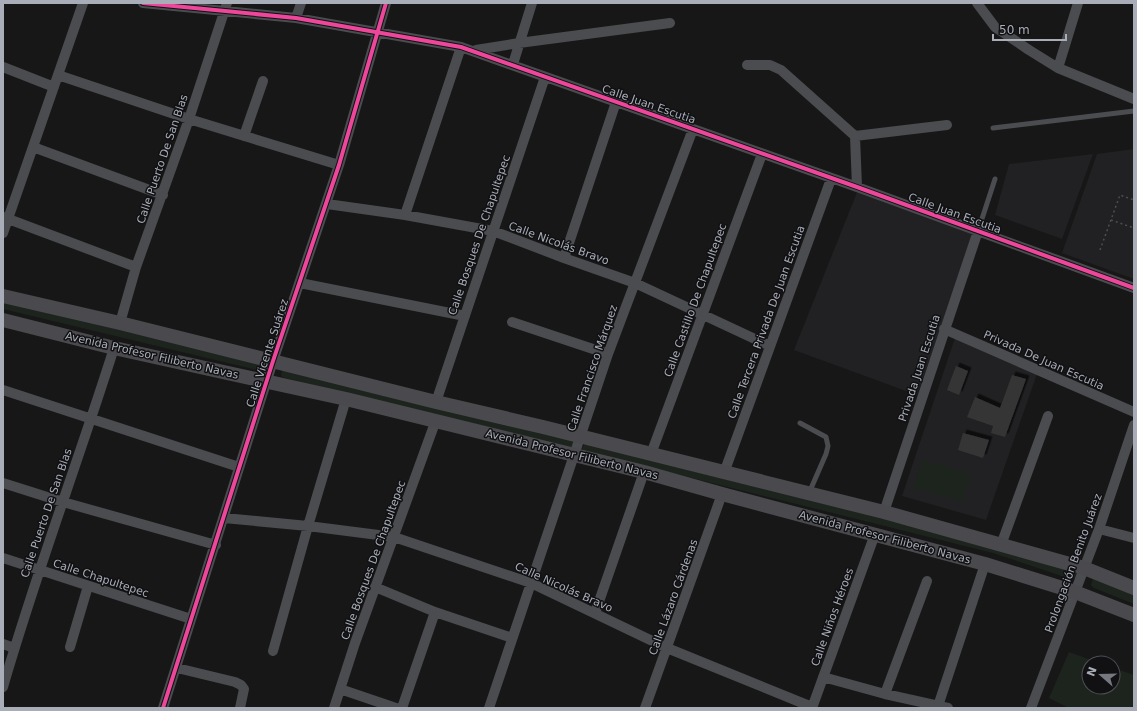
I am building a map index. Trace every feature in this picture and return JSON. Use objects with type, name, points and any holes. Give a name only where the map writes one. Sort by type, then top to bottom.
[{"type":"main road","name":"Avenida Profesor Filiberto Navas","points":[[3,296],[120,323],[436,402],[543,426],[580,437],[884,512],[1084,568],[1134,588]]},
{"type":"main road","name":"Avenida Profesor Filiberto Navas","points":[[3,320],[114,348],[436,420],[644,472],[985,564],[1075,592],[1134,615]]},
{"type":"street","points":[[3,233],[6,218],[33,147],[83,3]]},
{"type":"street","name":"Calle Juan Escutia","points":[[143,3],[226,7],[378,32],[461,47],[475,51],[830,179],[857,187],[1134,288]]},
{"type":"street","points":[[296,18],[302,3]]},
{"type":"street","name":"Calle Vicente Suárez","points":[[163,708],[216,545],[273,361],[327,204],[386,3]]},
{"type":"street","points":[[513,64],[532,3]]},
{"type":"street","points":[[977,3],[995,27],[1058,68],[1134,99]]},
{"type":"street","points":[[1058,68],[1078,3]]},
{"type":"street","name":"Calle Puerto De San Blas","points":[[120,323],[136,267],[163,195],[226,7]]},
{"type":"street","points":[[475,51],[519,43],[670,23]]},
{"type":"street","points":[[405,215],[461,47]]},
{"type":"street","points":[[747,65],[770,65],[781,70],[855,136],[857,187]]},
{"type":"street","points":[[3,67],[54,87]]},
{"type":"street","points":[[58,75],[189,119],[339,166]]},
{"type":"street","name":"Calle Bosques De Chapultepec","points":[[436,402],[545,77]]},
{"type":"street","points":[[244,136],[263,81]]},
{"type":"street","points":[[564,258],[616,102]]},
{"type":"street","points":[[855,136],[947,125]]},
{"type":"street","name":"Calle Francisco Márquez","points":[[489,708],[608,354],[693,129]]},
{"type":"street","points":[[33,147],[163,195]]},
{"type":"street","name":"Calle Castillo De Chapultepec","points":[[651,454],[762,154]]},
{"type":"street","name":"Calle Tercera Privada De Juan Escutia","points":[[724,473],[830,179]]},
{"type":"street","name":"Calle Nicolás Bravo","points":[[327,204],[405,215],[493,231],[635,283],[770,346]]},
{"type":"street","points":[[6,218],[136,267]]},
{"type":"street","name":"Privada Juan Escutia","points":[[884,512],[978,231]]},
{"type":"street","points":[[300,284],[465,316]]},
{"type":"street","points":[[512,322],[608,354]]},
{"type":"street","name":"Privada De Juan Escutia","points":[[944,329],[1134,412]]},
{"type":"street","name":"Calle Puerto De San Blas","points":[[3,687],[39,570],[92,420],[114,348]]},
{"type":"street","points":[[3,390],[239,467]]},
{"type":"street","points":[[273,650],[346,399]]},
{"type":"street","points":[[1002,545],[1048,416]]},
{"type":"street","name":"Calle Bosques De Chapultepec","points":[[334,708],[375,587],[436,420]]},
{"type":"street","name":"Prolongación Benito Juárez","points":[[1031,708],[1099,529],[1134,425]]},
{"type":"street","points":[[595,613],[644,472]]},
{"type":"street","points":[[3,483],[62,502],[216,545]]},
{"type":"street","name":"Calle Lázaro Cárdenas","points":[[645,708],[722,494]]},
{"type":"street","name":"Calle Nicolás Bravo","points":[[224,518],[308,526],[394,537],[531,583],[667,648],[812,708]]},
{"type":"street","points":[[1099,529],[1134,538]]},
{"type":"street","name":"Calle Niños Héroes","points":[[812,708],[875,534]]},
{"type":"street","name":"Calle Chapultepec","points":[[3,558],[191,619]]},
{"type":"street","points":[[938,706],[985,564]]},
{"type":"street","points":[[885,694],[927,581]]},
{"type":"street","points":[[70,647],[88,586]]},
{"type":"street","points":[[375,587],[435,612],[512,638]]},
{"type":"street","points":[[402,708],[435,612]]},
{"type":"street","points":[[3,644],[14,648]]},
{"type":"street","points":[[177,668],[235,682],[241,685],[244,690],[240,708]]},
{"type":"street","points":[[824,677],[885,694],[948,708]]},
{"type":"street","points":[[340,689],[396,708]]},
{"type":"lane","points":[[993,128],[1134,111]]},
{"type":"lane","points":[[978,231],[995,179]]},
{"type":"lane","points":[[800,423],[826,437],[828,446],[809,494]]},
{"type":"path","points":[[1100,250],[1120,195],[1134,200]]},
{"type":"path","points":[[1112,220],[1134,228]]},
{"type":"shaded area","points":[[1134,149],[1134,279],[1062,253],[1097,154]]},
{"type":"shaded area","points":[[1093,154],[1062,239],[995,215],[1009,164]]},
{"type":"shaded area","points":[[858,190],[975,234],[917,395],[794,350]]},
{"type":"shaded area","points":[[3,298],[266,363],[266,369],[261,371],[3,309]]},
{"type":"shaded area","points":[[956,335],[1038,371],[986,520],[902,496]]},
{"type":"shaded area","points":[[283,369],[574,441],[573,447],[569,448],[282,377],[281,374]]},
{"type":"shaded area","points":[[586,442],[995,544],[1076,570],[1077,575],[1076,578],[1071,579],[993,553],[583,451],[582,448]]},
{"type":"shaded area","points":[[922,460],[971,474],[962,501],[913,488]]},
{"type":"shaded area","points":[[1093,579],[1134,592],[1134,604],[1094,588],[1091,585]]},
{"type":"shaded area","points":[[1069,652],[1081,656],[1081,695],[1121,695],[1121,671],[1134,675],[1134,708],[1069,708],[1049,698]]},
{"type":"building","points":[[956,366],[968,371],[959,395],[947,390]]},
{"type":"building","points":[[1012,375],[1026,379],[1005,437],[991,433],[993,426],[967,417],[975,397],[1000,408]]},
{"type":"building","points":[[963,433],[989,440],[983,458],[958,450]]},
{"type":"cycle path","points":[[143,3],[296,18],[461,47],[857,187],[1134,288]]},
{"type":"cycle path","points":[[163,708],[273,361],[339,165],[386,3]]}]
